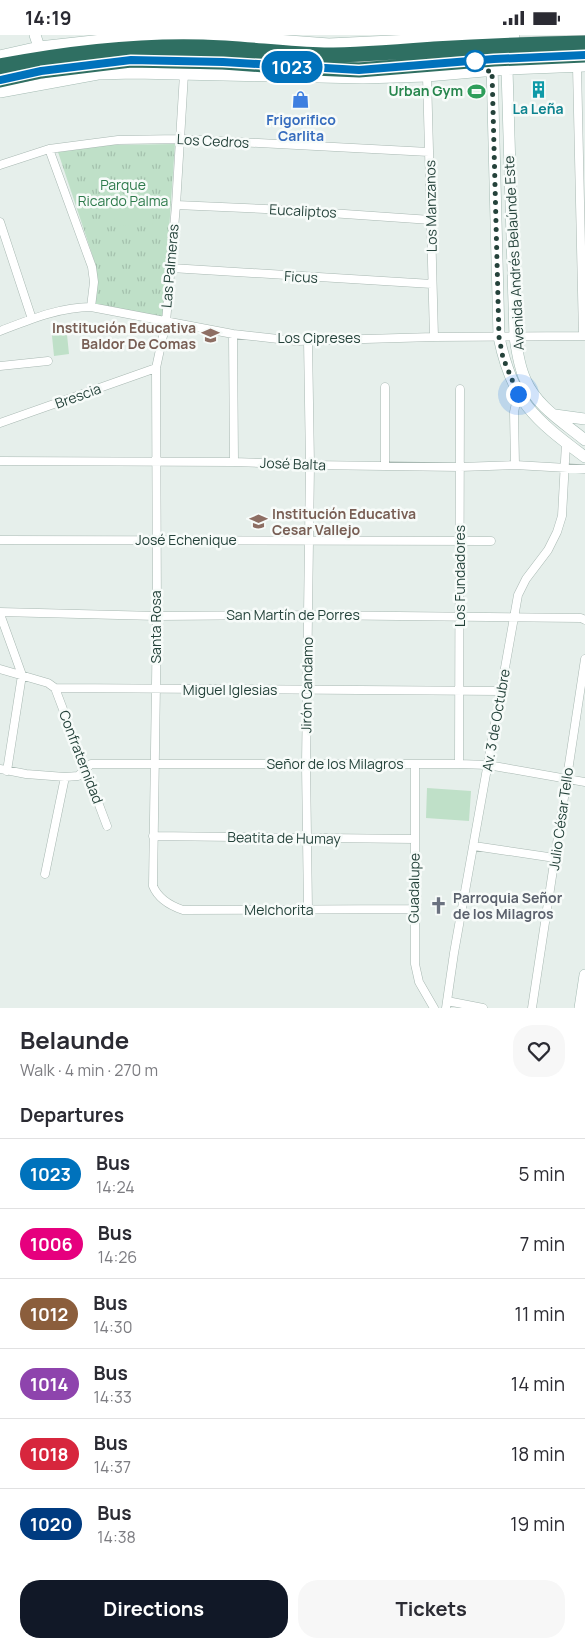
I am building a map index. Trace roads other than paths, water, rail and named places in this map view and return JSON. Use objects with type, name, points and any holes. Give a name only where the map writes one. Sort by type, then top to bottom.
[{"type":"highway","points":[[0,66],[79,52],[149,47],[204,47],[323,55],[378,54],[517,46],[545,38],[585,43]]},
{"type":"highway","points":[[517,46],[582,63]]},
{"type":"highway","points":[[0,81],[41,71],[131,60],[214,61],[359,70],[493,65],[517,46]]},
{"type":"main road","points":[[35,35],[39,47]]},
{"type":"main road","points":[[0,56],[39,47],[120,38],[250,37],[329,40],[484,36],[517,46],[507,69]]},
{"type":"main road","points":[[0,92],[98,75],[134,73],[324,79],[427,76],[493,65],[507,69],[582,63]]},
{"type":"main road","name":"Avenida Andrés Belaúnde Este","points":[[493,65],[499,337],[503,358],[518,394],[530,411],[539,421],[585,457]]},
{"type":"main road","name":"Avenida Andrés Belaúnde Este","points":[[507,69],[515,337],[524,379],[535,398],[585,440]]},
{"type":"main road","points":[[539,421],[548,415],[585,419]]},
{"type":"main road","points":[[580,1008],[585,975]]},
{"type":"street","points":[[582,63],[584,336]]},
{"type":"street","name":"Las Palmeras","points":[[156,368],[166,322],[176,205],[184,74]]},
{"type":"street","name":"Los Manzanos","points":[[427,76],[434,337]]},
{"type":"street","name":"Los Cedros","points":[[0,165],[49,149],[118,141],[180,139],[430,152]]},
{"type":"street","points":[[49,149],[92,267],[94,282],[91,307]]},
{"type":"street","name":"Eucaliptos","points":[[176,205],[287,210],[431,220]]},
{"type":"street","points":[[0,222],[32,319]]},
{"type":"street","name":"Ficus","points":[[171,268],[432,284]]},
{"type":"street","name":"Los Cipreses","points":[[0,331],[32,319],[79,307],[91,307],[234,334],[296,341],[434,337],[584,336]]},
{"type":"street","points":[[234,334],[234,462]]},
{"type":"street","name":"Jirón Candamo","points":[[308,340],[310,465],[306,765],[308,910]]},
{"type":"street","points":[[0,366],[48,361]]},
{"type":"street","name":"Brescia","points":[[0,423],[156,368]]},
{"type":"street","name":"Santa Rosa","points":[[153,886],[157,616],[156,368]]},
{"type":"street","points":[[385,387],[385,466]]},
{"type":"street","name":"Los Fundadores","points":[[459,764],[460,389]]},
{"type":"street","points":[[515,465],[514,412],[518,394]]},
{"type":"street","name":"Av. 3 de Octubre","points":[[446,1004],[513,617],[518,595],[526,579],[548,550],[562,516],[566,443]]},
{"type":"street","name":"José Balta","points":[[0,461],[234,462],[460,467],[515,465],[585,469]]},
{"type":"street","name":"José Echenique","points":[[0,540],[491,541]]},
{"type":"street","points":[[0,613],[22,675],[4,770],[65,777],[45,873]]},
{"type":"street","name":"San Martín de Porres","points":[[0,613],[157,616],[513,617],[580,618],[585,620]]},
{"type":"street","name":"Julio César Tello","points":[[532,1008],[585,659]]},
{"type":"street","name":"Miguel Iglesias","points":[[0,669],[48,683],[55,688],[500,691]]},
{"type":"street","name":"Confraternidad","points":[[55,688],[107,826]]},
{"type":"street","name":"Señor de los Milagros","points":[[65,777],[78,776],[91,764],[459,764],[488,765],[585,782]]},
{"type":"street","name":"Guadalupe","points":[[415,765],[414,950],[416,973],[434,1008]]},
{"type":"street","name":"Beatita de Humay","points":[[154,836],[415,839]]},
{"type":"street","points":[[474,845],[555,858]]},
{"type":"street","name":"Melchorita","points":[[153,886],[156,894],[183,910],[414,909]]},
{"type":"street","points":[[446,1004],[483,1008]]},
{"type":"place","name":"La Leña","points":[[538,89]]},
{"type":"place","name":"Urban Gym","points":[[477,91]]},
{"type":"place","name":"Frigorifico Carlita","points":[[301,100]]},
{"type":"place","name":"Institución Educativa Baldor De Comas","points":[[210,336]]},
{"type":"place","name":"Institución Educativa Cesar Vallejo","points":[[258,522]]},
{"type":"place","name":"Parroquia Señor de los Milagros","points":[[439,906]]},
{"type":"park label","name":"Parque Ricardo Palma","points":[[123,193]]}]
